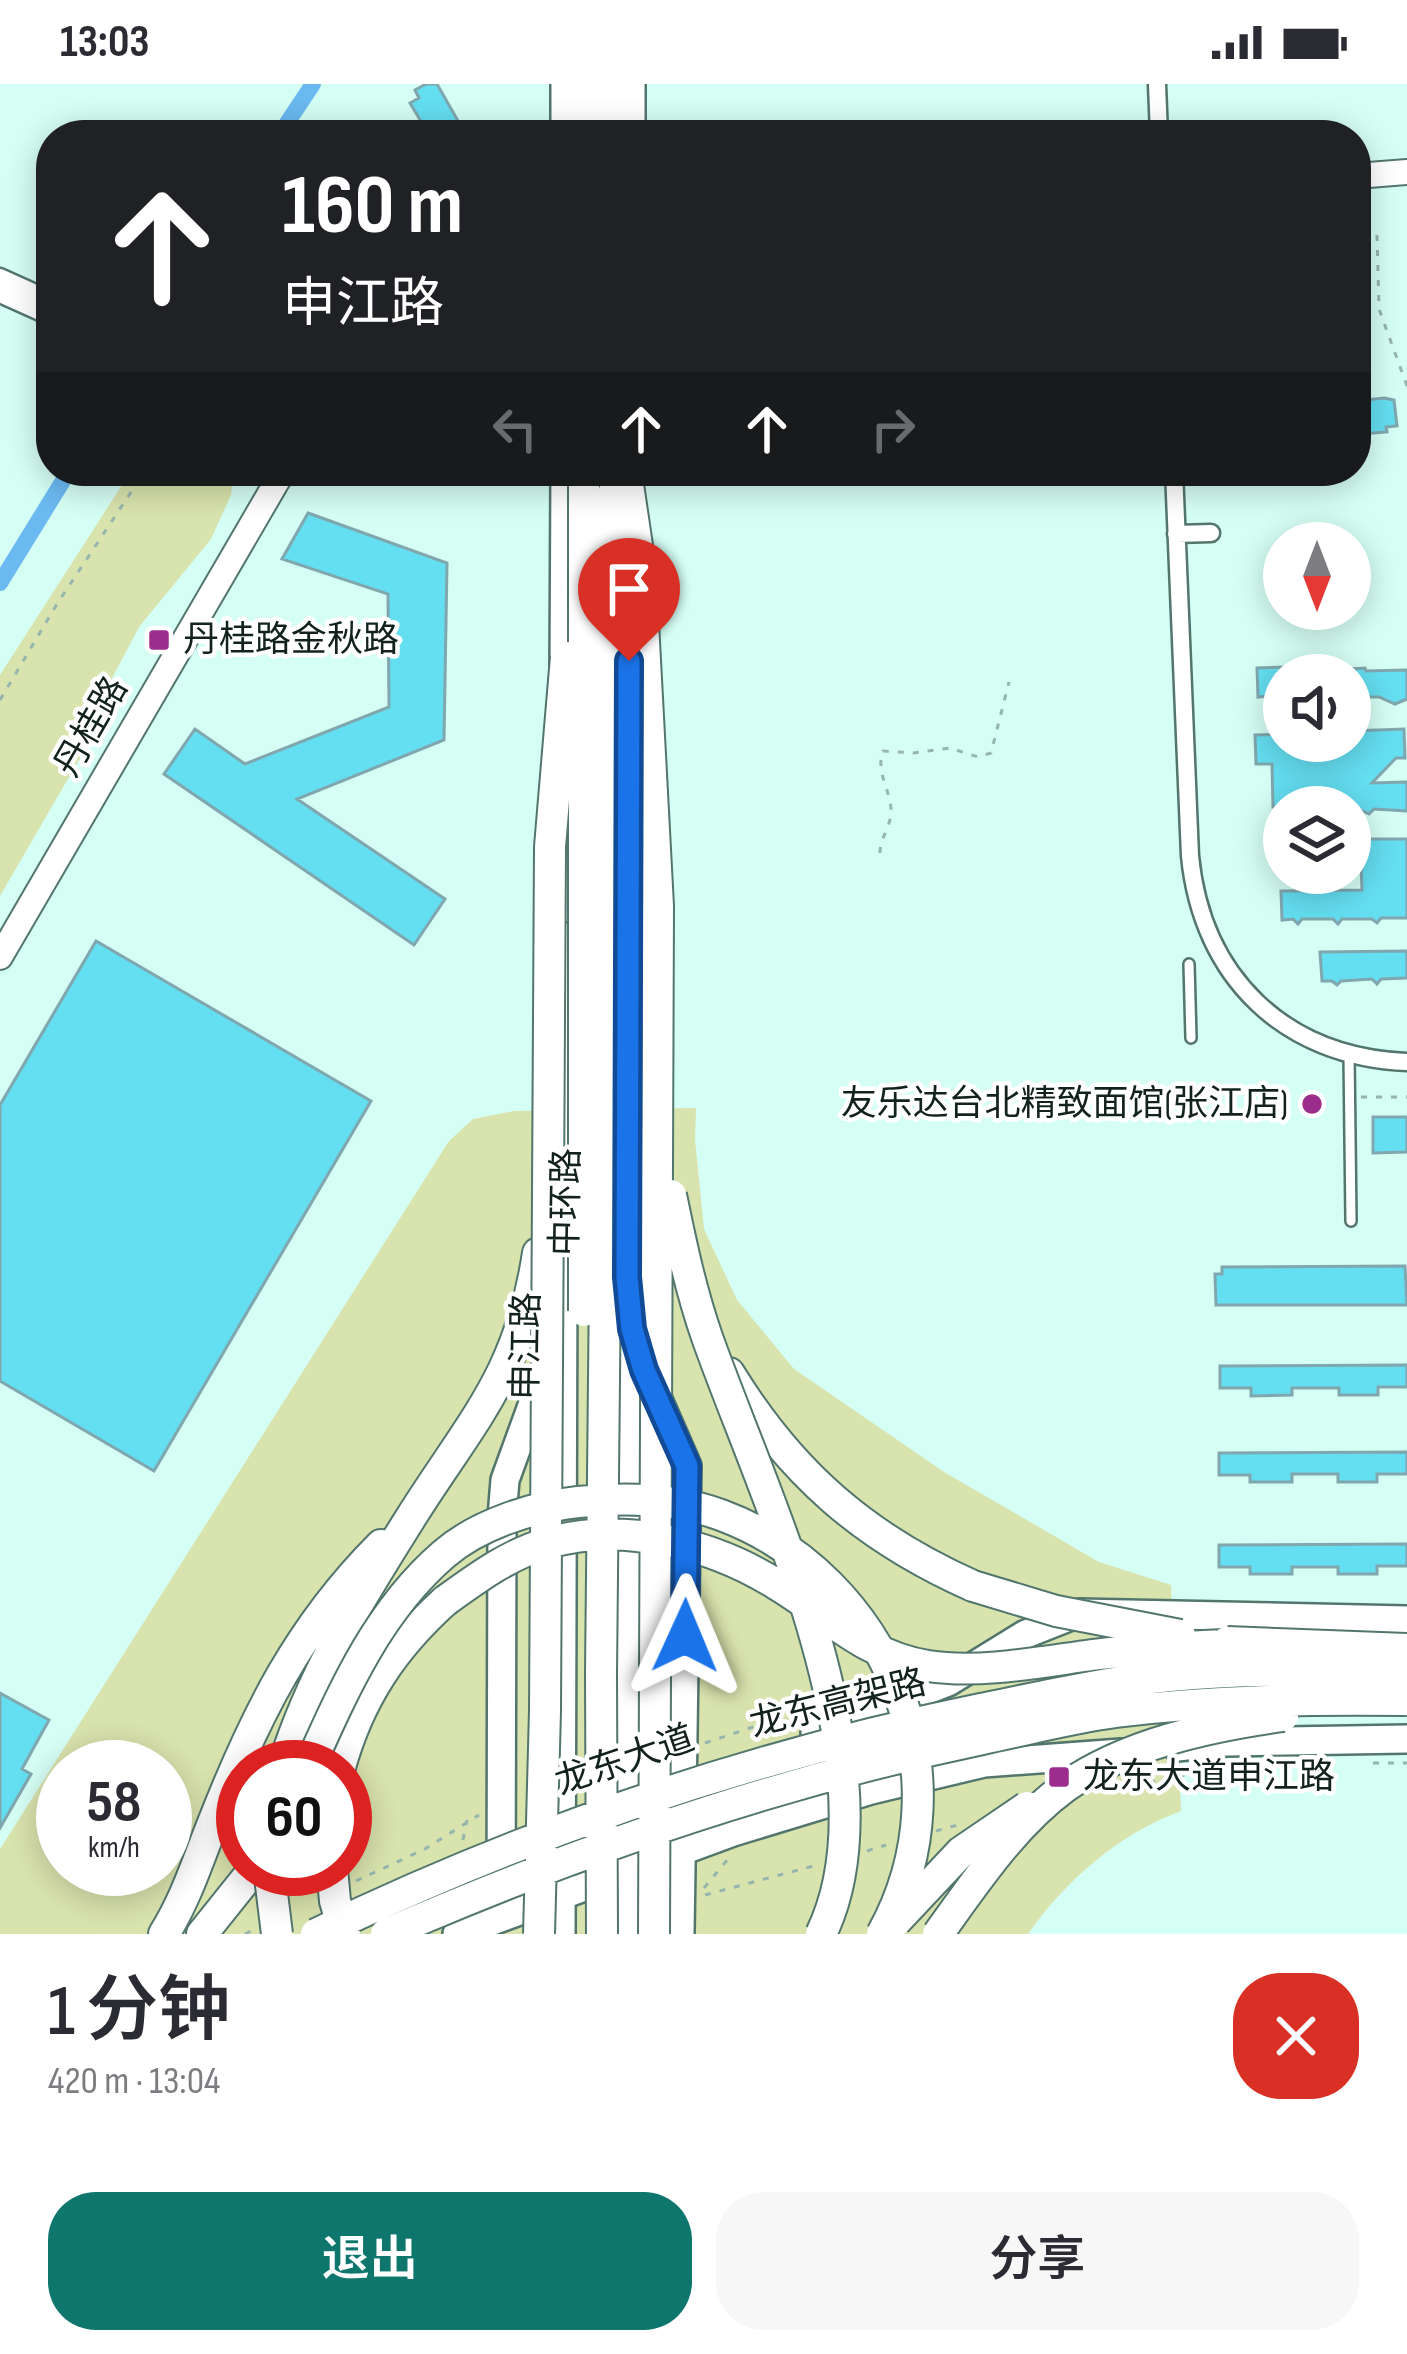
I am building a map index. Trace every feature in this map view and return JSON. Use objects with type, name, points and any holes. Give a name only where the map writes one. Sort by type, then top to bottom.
[{"type":"highway","points":[[585,84],[585,120]]},
{"type":"highway","points":[[612,84],[613,120]]},
{"type":"highway","points":[[539,1934],[545,1711],[550,847],[585,486]]},
{"type":"highway","name":"中环路","points":[[585,1934],[586,486]]},
{"type":"highway","name":"中环路","points":[[586,486],[602,1934]]},
{"type":"highway","points":[[630,486],[640,566],[658,906],[654,1934]]},
{"type":"highway","points":[[658,1109],[681,1244],[708,1340],[799,1583],[827,1677],[843,1808],[842,1852],[821,1934]]},
{"type":"highway","points":[[294,1740],[327,1654],[485,1409],[518,1345],[533,1287],[545,1205]]},
{"type":"highway","points":[[708,1340],[784,1454],[833,1502],[917,1561],[973,1586],[1056,1612],[1247,1644]]},
{"type":"highway","points":[[322,1740],[363,1652],[402,1597],[447,1552],[492,1526],[551,1505],[621,1497],[672,1502],[719,1514],[784,1546],[831,1584],[891,1670],[913,1730],[916,1820],[908,1869],[883,1934]]},
{"type":"highway","points":[[164,1934],[279,1675],[342,1584],[415,1511]]},
{"type":"highway","points":[[348,1740],[378,1675],[406,1636],[445,1601],[492,1567],[529,1551],[548,1543],[604,1534],[667,1540],[720,1557],[776,1584],[865,1646],[931,1666],[1033,1663],[1164,1647],[1247,1644],[1407,1649]]},
{"type":"highway","name":"龙东高架路","points":[[316,1934],[484,1859],[624,1808],[795,1751],[878,1730],[1104,1684],[1174,1676],[1407,1672]]},
{"type":"highway","name":"龙东高架路","points":[[386,1934],[633,1836],[884,1759],[1109,1713],[1175,1705],[1250,1700],[1407,1704]]},
{"type":"highway","points":[[938,1934],[1019,1829],[1155,1746],[1226,1724],[1407,1704]]},
{"type":"highway","points":[[883,1934],[961,1852],[1011,1815],[1077,1791]]},
{"type":"highway","points":[[202,1934],[235,1896]]},
{"type":"highway","points":[[272,1896],[276,1931]]},
{"type":"highway","points":[[335,1896],[345,1934]]},
{"type":"main road","points":[[565,84],[565,120]]},
{"type":"main road","points":[[631,84],[631,120]]},
{"type":"main road","name":"申江路","points":[[561,1934],[563,1328],[586,486]]},
{"type":"main road","points":[[628,486],[629,1934]]},
{"type":"main road","points":[[627,1277],[632,1329],[644,1370],[687,1466],[680,1934]]},
{"type":"main road","points":[[501,1926],[505,1480],[563,1328]]},
{"type":"main road","name":"龙东大道","points":[[276,1931],[502,1843],[862,1718],[948,1682],[1026,1634],[1079,1613],[1407,1620]]},
{"type":"main road","points":[[457,1934],[501,1926],[562,1895],[780,1815],[984,1763],[1226,1742],[1407,1739]]},
{"type":"street","points":[[1157,84],[1158,120]]},
{"type":"street","points":[[1371,167],[1407,168]]},
{"type":"street","points":[[1371,174],[1407,168]]},
{"type":"street","points":[[0,277],[36,293]]},
{"type":"street","points":[[0,294],[36,310]]},
{"type":"street","name":"丹桂路","points":[[0,940],[264,486]]},
{"type":"street","name":"丹桂路","points":[[0,957],[274,486]]},
{"type":"street","points":[[1175,486],[1190,856],[1198,909],[1220,956],[1252,998],[1300,1034],[1349,1055],[1407,1062]]},
{"type":"street","points":[[1177,534],[1211,533]]},
{"type":"lane","points":[[1189,964],[1191,1038]]},
{"type":"lane","points":[[1349,1055],[1351,1221]]},
{"type":"path","points":[[1377,235],[1379,308],[1407,386]]},
{"type":"path","points":[[0,700],[56,604],[135,486]]},
{"type":"path","points":[[880,853],[891,819],[879,764],[883,751],[950,748],[978,757],[991,753],[1009,682]]},
{"type":"path","points":[[1349,1097],[1407,1097]]},
{"type":"path","points":[[682,1750],[825,1704]]},
{"type":"path","points":[[1371,1762],[1407,1763]]},
{"type":"path","points":[[1077,1791],[1227,1767],[1313,1763]]},
{"type":"path","points":[[372,1867],[425,1849],[467,1819],[502,1807]]},
{"type":"path","points":[[923,1835],[963,1823]]},
{"type":"path","points":[[862,1852],[903,1840]]},
{"type":"path","points":[[681,1899],[825,1863]]},
{"type":"path","points":[[245,1934],[276,1931]]},
{"type":"green space","points":[[121,486],[232,486],[211,539],[139,627],[89,722],[83,753],[0,896],[0,675]]},
{"type":"green space","points":[[696,1108],[704,1229],[737,1300],[794,1369],[944,1472],[1099,1562],[1171,1585],[1181,1811],[1137,1832],[1096,1861],[1028,1934],[0,1934],[0,1849],[36,1792],[36,1896],[192,1896],[192,1740],[69,1740],[449,1141],[473,1119],[514,1111]]},
{"type":"building","points":[[437,84],[457,120],[420,120],[410,103],[419,98],[415,90]]},
{"type":"building","points":[[1371,399],[1394,400],[1397,426],[1371,433]]},
{"type":"building","points":[[308,513],[447,563],[444,740],[297,799],[445,899],[414,945],[164,774],[195,729],[245,764],[389,707],[388,594],[282,559]]},
{"type":"building","points":[[1257,668],[1263,668],[1263,697],[1258,697]]},
{"type":"building","points":[[1407,670],[1407,699],[1395,704],[1371,697],[1371,671]]},
{"type":"building","points":[[1404,729],[1405,758],[1396,758],[1372,783],[1407,782],[1407,811],[1371,812],[1371,786],[1273,786],[1272,764],[1256,764],[1255,735],[1263,735],[1263,762],[1371,762],[1371,730]]},
{"type":"building","points":[[1371,839],[1407,839],[1407,918],[1381,918],[1377,923],[1342,919],[1338,924],[1333,919],[1302,919],[1298,924],[1293,919],[1282,920],[1281,894],[1371,894]]},
{"type":"building","points":[[96,941],[371,1101],[154,1471],[0,1381],[0,1105]]},
{"type":"building","points":[[1407,951],[1407,978],[1381,979],[1377,984],[1372,979],[1337,985],[1322,981],[1320,952]]},
{"type":"building","points":[[1373,1117],[1407,1117],[1407,1152],[1373,1153]]},
{"type":"building","points":[[1405,1266],[1407,1305],[1216,1305],[1215,1274],[1222,1274],[1222,1267]]},
{"type":"building","points":[[1407,1365],[1407,1387],[1378,1387],[1378,1395],[1339,1395],[1339,1388],[1292,1388],[1292,1395],[1251,1396],[1251,1388],[1220,1388],[1220,1366]]},
{"type":"building","points":[[1407,1452],[1407,1474],[1377,1474],[1377,1482],[1338,1482],[1338,1474],[1292,1474],[1292,1482],[1250,1482],[1250,1475],[1219,1475],[1219,1453]]},
{"type":"building","points":[[1407,1544],[1407,1566],[1377,1566],[1377,1574],[1338,1574],[1338,1567],[1292,1567],[1292,1574],[1250,1574],[1250,1567],[1219,1567],[1219,1545]]},
{"type":"building","points":[[0,1693],[49,1720],[22,1769],[31,1774],[0,1828]]},
{"type":"waterway","points":[[289,120],[313,84]]},
{"type":"waterway","points":[[0,583],[60,486]]},
{"type":"place","name":"丹桂路金秋路","points":[[159,640]]},
{"type":"place","name":"友乐达台北精致面馆(张江店)","points":[[1312,1104]]},
{"type":"place","name":"龙东大道申江路","points":[[1059,1777]]},
{"type":"route","points":[[629,661],[627,1277],[632,1329],[644,1370],[687,1466],[685,1636]]}]
